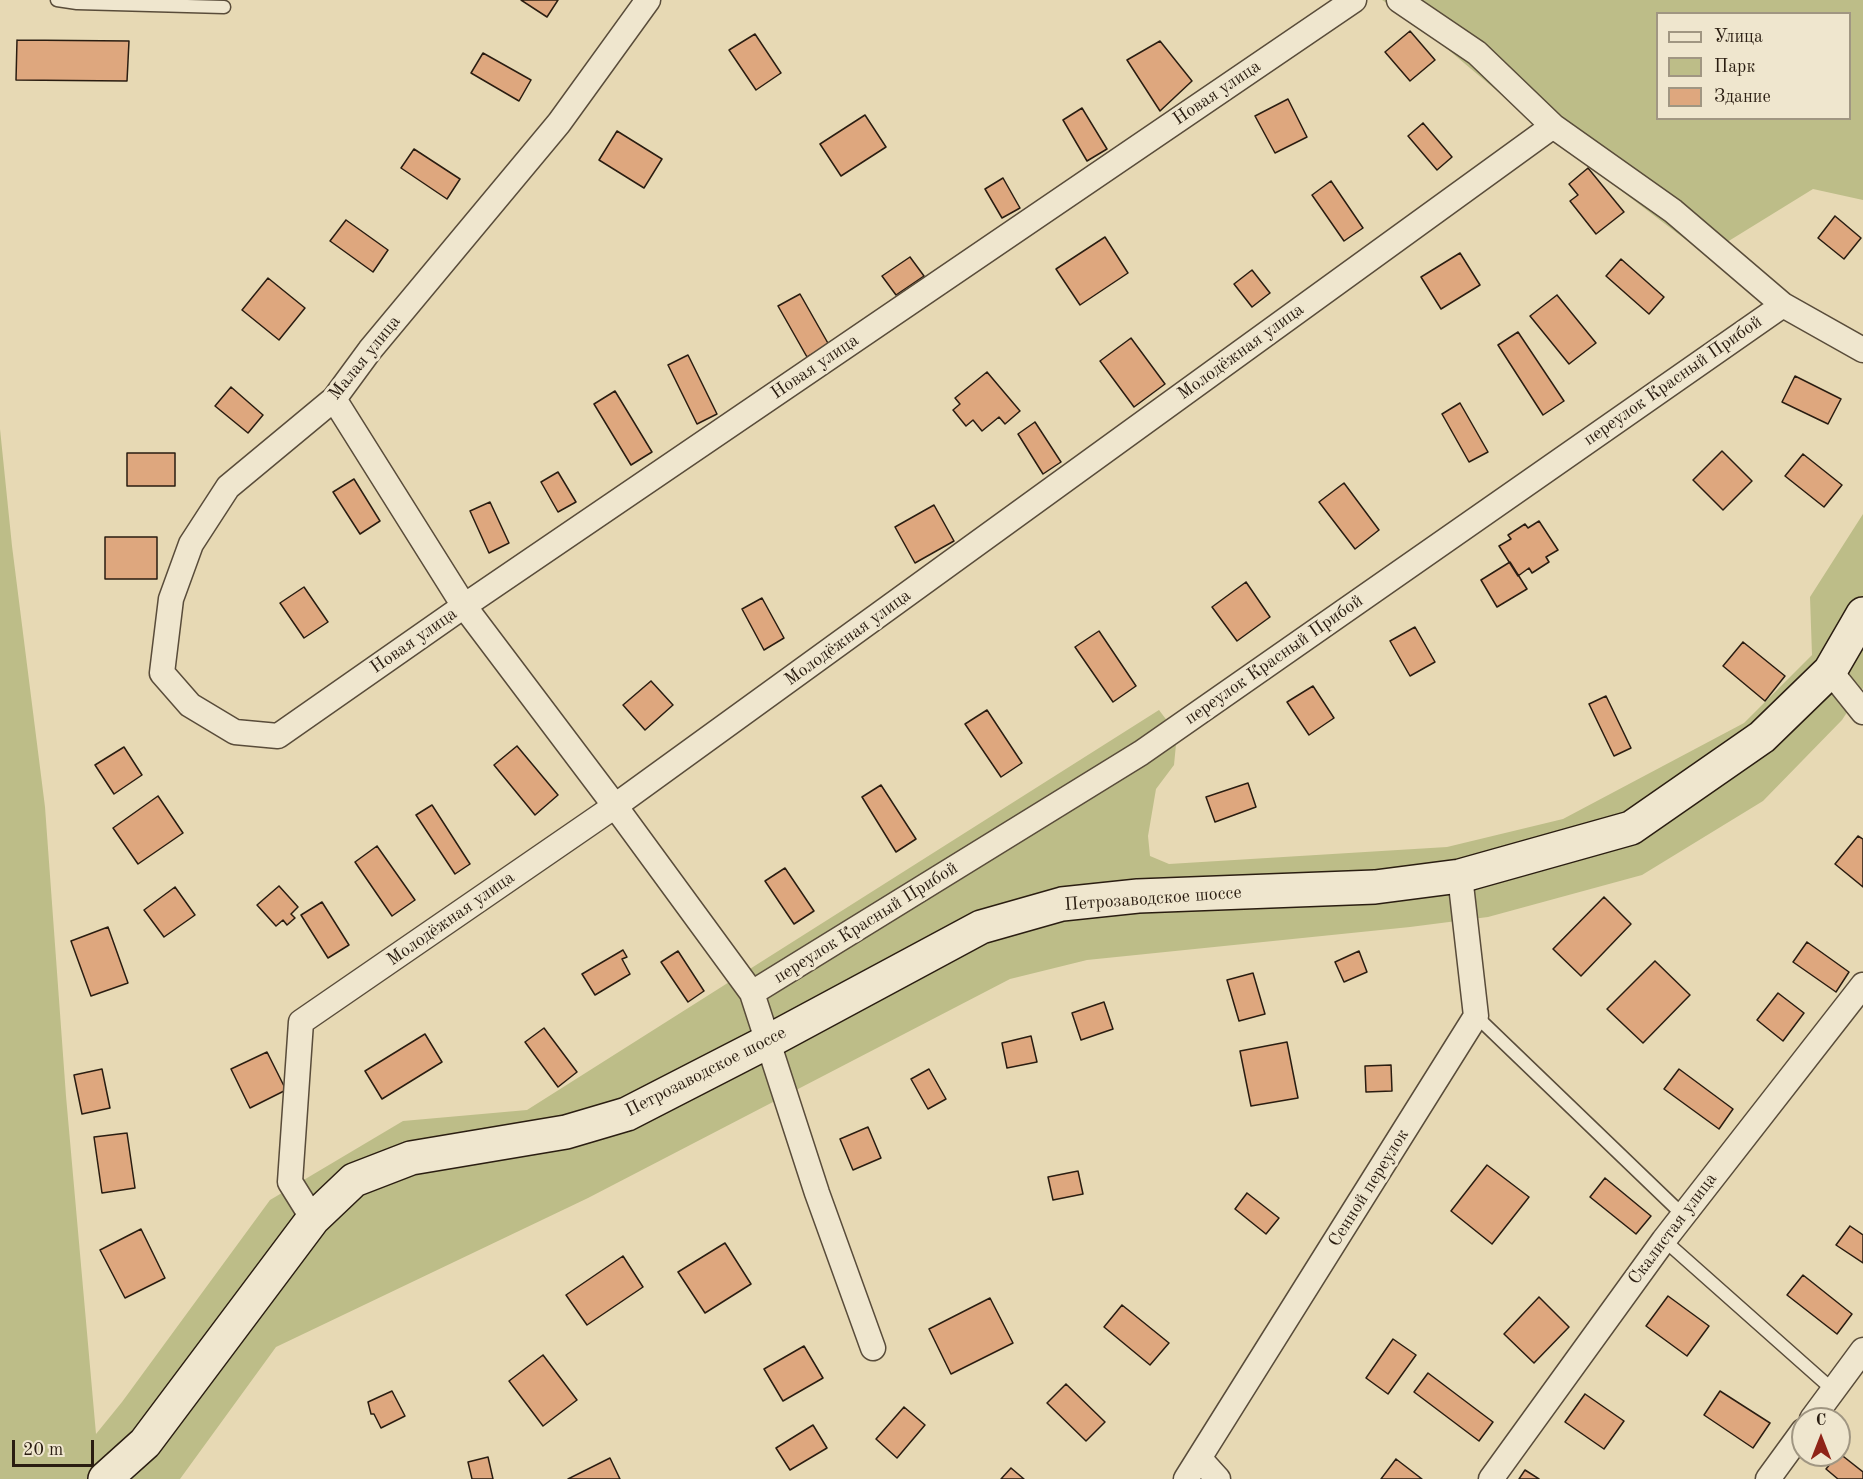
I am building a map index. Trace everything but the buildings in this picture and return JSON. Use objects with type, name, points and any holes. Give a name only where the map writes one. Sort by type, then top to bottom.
[{"type":"main road","name":"Петрозаводское шоссе","points":[[105,1479],[145,1443],[313,1219],[354,1180],[411,1158],[566,1132],[627,1114],[981,927],[1062,904],[1138,896],[1375,887],[1460,876],[1630,828],[1762,737],[1830,670],[1863,614]]},
{"type":"street","name":"Малая улица","points":[[278,736],[235,732],[190,705],[162,673],[171,599],[191,544],[228,487],[334,399],[370,350],[559,123],[648,0]]},
{"type":"street","name":"Новая улица","points":[[278,736],[464,606],[1354,0]]},
{"type":"street","points":[[1399,0],[1477,53],[1553,126],[1673,211],[1783,305],[1863,350]]},
{"type":"street","name":"Молодёжная улица","points":[[313,1219],[290,1182],[301,1022],[615,806],[1553,126]]},
{"type":"street","name":"переулок Красный Прибой","points":[[752,993],[1141,753],[1783,305]]},
{"type":"street","points":[[334,399],[464,606],[752,993],[818,1193],[873,1348]]},
{"type":"street","points":[[1830,670],[1863,712]]},
{"type":"street","points":[[1460,876],[1476,1016]]},
{"type":"street","name":"Скалистая улица","points":[[1491,1479],[1664,1240],[1863,985]]},
{"type":"street","name":"Сенной переулок","points":[[1186,1479],[1476,1016]]},
{"type":"street","points":[[1821,1407],[1863,1350]]},
{"type":"street","points":[[1768,1479],[1791,1447]]},
{"type":"street","points":[[1200,1460],[1218,1479]]},
{"type":"lane","points":[[57,0],[224,7]]},
{"type":"lane","points":[[1476,1016],[1683,1215]]},
{"type":"lane","points":[[1664,1240],[1833,1390]]},
{"type":"green space","points":[[1382,0],[1863,0],[1863,200],[1813,189],[1706,255],[1561,145],[1412,19]]},
{"type":"green space","points":[[0,429],[12,546],[45,807],[66,1096],[96,1434],[270,1200],[403,1121],[527,1110],[1159,710],[1177,734],[1174,765],[1156,789],[1148,836],[1150,856],[1169,864],[1447,847],[1563,819],[1744,723],[1812,655],[1810,597],[1863,514],[1863,688],[1842,720],[1763,801],[1642,875],[1488,917],[1087,960],[1010,979],[588,1198],[276,1347],[180,1479],[0,1479]]}]
